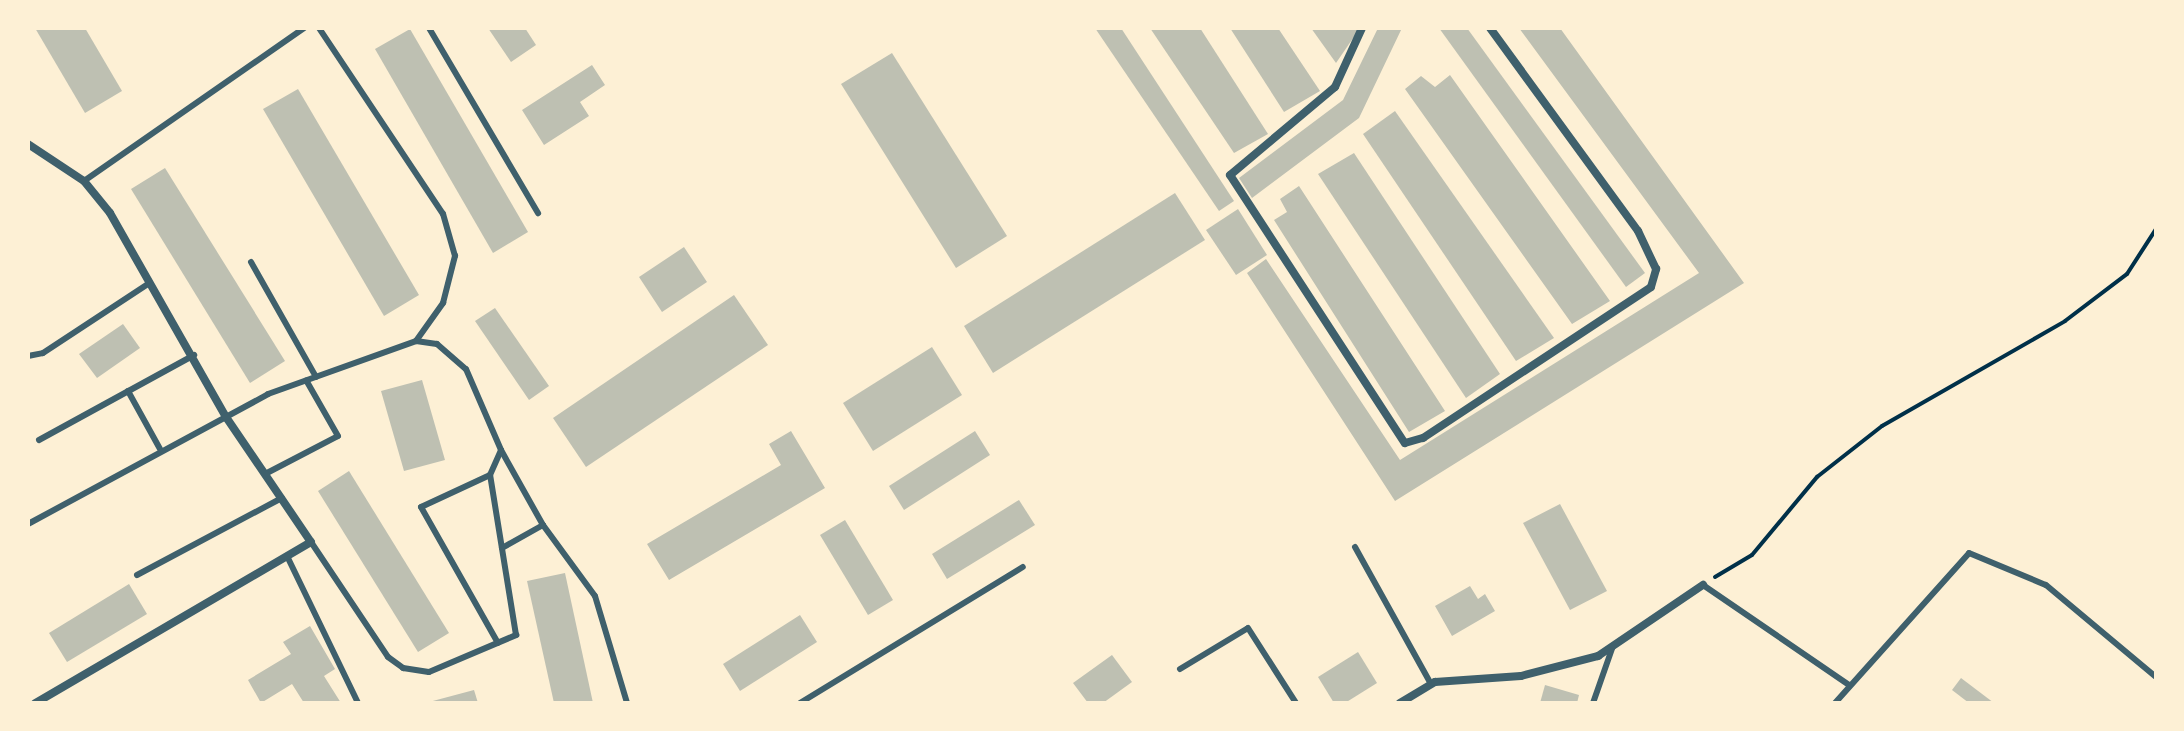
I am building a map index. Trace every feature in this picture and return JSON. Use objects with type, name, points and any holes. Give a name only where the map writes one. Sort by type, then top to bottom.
[{"type":"street","points":[[1362,28],[1335,87],[1230,175],[1405,443],[1423,438],[1651,287],[1656,269],[1638,231],[1490,28]]},
{"type":"street","points":[[28,144],[84,181],[110,213],[148,284],[194,355],[226,417],[311,542],[35,703]]},
{"type":"street","points":[[1400,703],[1431,684],[1521,676],[1598,656],[1703,585]]},
{"type":"lane","points":[[84,181],[304,28]]},
{"type":"lane","points":[[319,28],[443,214],[455,256],[443,303],[416,341]]},
{"type":"lane","points":[[429,28],[538,213]]},
{"type":"lane","points":[[251,262],[316,377]]},
{"type":"lane","points":[[28,356],[43,353],[148,284]]},
{"type":"lane","points":[[28,524],[160,449],[306,380],[416,341],[437,344],[466,369],[501,450],[543,525],[595,596],[627,703]]},
{"type":"lane","points":[[39,440],[194,355]]},
{"type":"lane","points":[[265,474],[338,436],[306,380]]},
{"type":"lane","points":[[128,391],[160,449]]},
{"type":"lane","points":[[311,542],[388,657],[403,668],[429,672],[516,635],[490,475],[501,450]]},
{"type":"lane","points":[[490,475],[421,507],[498,643]]},
{"type":"lane","points":[[137,575],[282,498]]},
{"type":"lane","points":[[502,548],[543,525]]},
{"type":"lane","points":[[1355,547],[1431,684]]},
{"type":"lane","points":[[1835,703],[1969,553],[2046,585],[2156,677]]},
{"type":"lane","points":[[287,556],[358,703]]},
{"type":"lane","points":[[800,703],[1023,567]]},
{"type":"lane","points":[[1703,585],[1849,685]]},
{"type":"lane","points":[[1180,669],[1248,628],[1296,703]]},
{"type":"lane","points":[[1593,703],[1613,646]]},
{"type":"path","points":[[1703,585],[1752,555],[1817,477],[1882,426],[2065,321],[2127,274],[2156,229]]},
{"type":"building","points":[[35,28],[85,28],[122,91],[85,113]]},
{"type":"building","points":[[488,28],[525,28],[536,45],[511,62]]},
{"type":"building","points":[[1095,28],[1121,28],[1234,201],[1219,211]]},
{"type":"building","points":[[1150,28],[1200,28],[1268,134],[1234,153]]},
{"type":"building","points":[[1230,28],[1278,28],[1320,91],[1284,112]]},
{"type":"building","points":[[1311,28],[1360,28],[1336,63]]},
{"type":"building","points":[[1378,28],[1402,28],[1359,118],[1252,198],[1239,178],[1343,100]]},
{"type":"building","points":[[1439,28],[1467,28],[1645,273],[1626,287]]},
{"type":"building","points":[[1519,28],[1560,28],[1744,283],[1395,501],[1247,273],[1266,259],[1400,460],[1699,273]]},
{"type":"building","points":[[410,29],[528,232],[493,253],[375,49]]},
{"type":"building","points":[[892,53],[1007,236],[956,268],[841,84]]},
{"type":"building","points":[[592,65],[605,85],[580,102],[589,116],[544,145],[522,110]]},
{"type":"building","points":[[1450,75],[1610,301],[1572,324],[1405,89],[1421,76],[1435,87]]},
{"type":"building","points":[[298,89],[419,295],[384,316],[263,109]]},
{"type":"building","points":[[1395,111],[1554,338],[1516,361],[1363,134]]},
{"type":"building","points":[[1354,153],[1500,374],[1466,398],[1318,174]]},
{"type":"building","points":[[165,168],[285,361],[250,383],[131,189]]},
{"type":"building","points":[[1299,186],[1445,411],[1409,432],[1274,220],[1287,212],[1280,199]]},
{"type":"building","points":[[1175,193],[1205,240],[993,373],[964,326]]},
{"type":"building","points":[[1238,209],[1267,255],[1236,275],[1206,230]]},
{"type":"building","points":[[684,247],[707,282],[662,312],[639,277]]},
{"type":"building","points":[[734,295],[768,345],[586,467],[553,418]]},
{"type":"building","points":[[495,308],[549,386],[529,400],[475,321]]},
{"type":"building","points":[[123,324],[140,348],[97,378],[79,354]]},
{"type":"building","points":[[932,347],[962,395],[873,451],[843,403]]},
{"type":"building","points":[[422,380],[445,460],[404,471],[381,391]]},
{"type":"building","points":[[791,431],[825,488],[669,580],[647,544],[781,465],[769,444]]},
{"type":"building","points":[[975,431],[990,455],[904,510],[889,486]]},
{"type":"building","points":[[349,471],[449,633],[418,652],[318,491]]},
{"type":"building","points":[[1019,500],[1035,525],[947,579],[932,554]]},
{"type":"building","points":[[1560,504],[1607,591],[1570,610],[1523,523]]},
{"type":"building","points":[[845,520],[893,600],[868,615],[820,535]]},
{"type":"building","points":[[565,573],[593,703],[554,703],[527,581]]},
{"type":"building","points":[[129,584],[147,614],[67,662],[49,633]]},
{"type":"building","points":[[1470,586],[1478,599],[1485,594],[1495,611],[1452,636],[1435,606]]},
{"type":"building","points":[[800,615],[817,642],[740,691],[723,664]]},
{"type":"building","points":[[310,626],[335,669],[324,676],[341,703],[304,703],[292,684],[261,703],[248,680],[291,654],[283,642]]},
{"type":"building","points":[[1358,652],[1377,683],[1345,703],[1334,703],[1318,677]]},
{"type":"building","points":[[1112,655],[1132,682],[1103,703],[1088,703],[1073,683]]},
{"type":"building","points":[[1961,678],[1994,703],[1969,703],[1952,690]]},
{"type":"building","points":[[1545,685],[1579,695],[1577,703],[1540,703]]},
{"type":"building","points":[[474,690],[478,703],[429,703],[429,702]]}]
